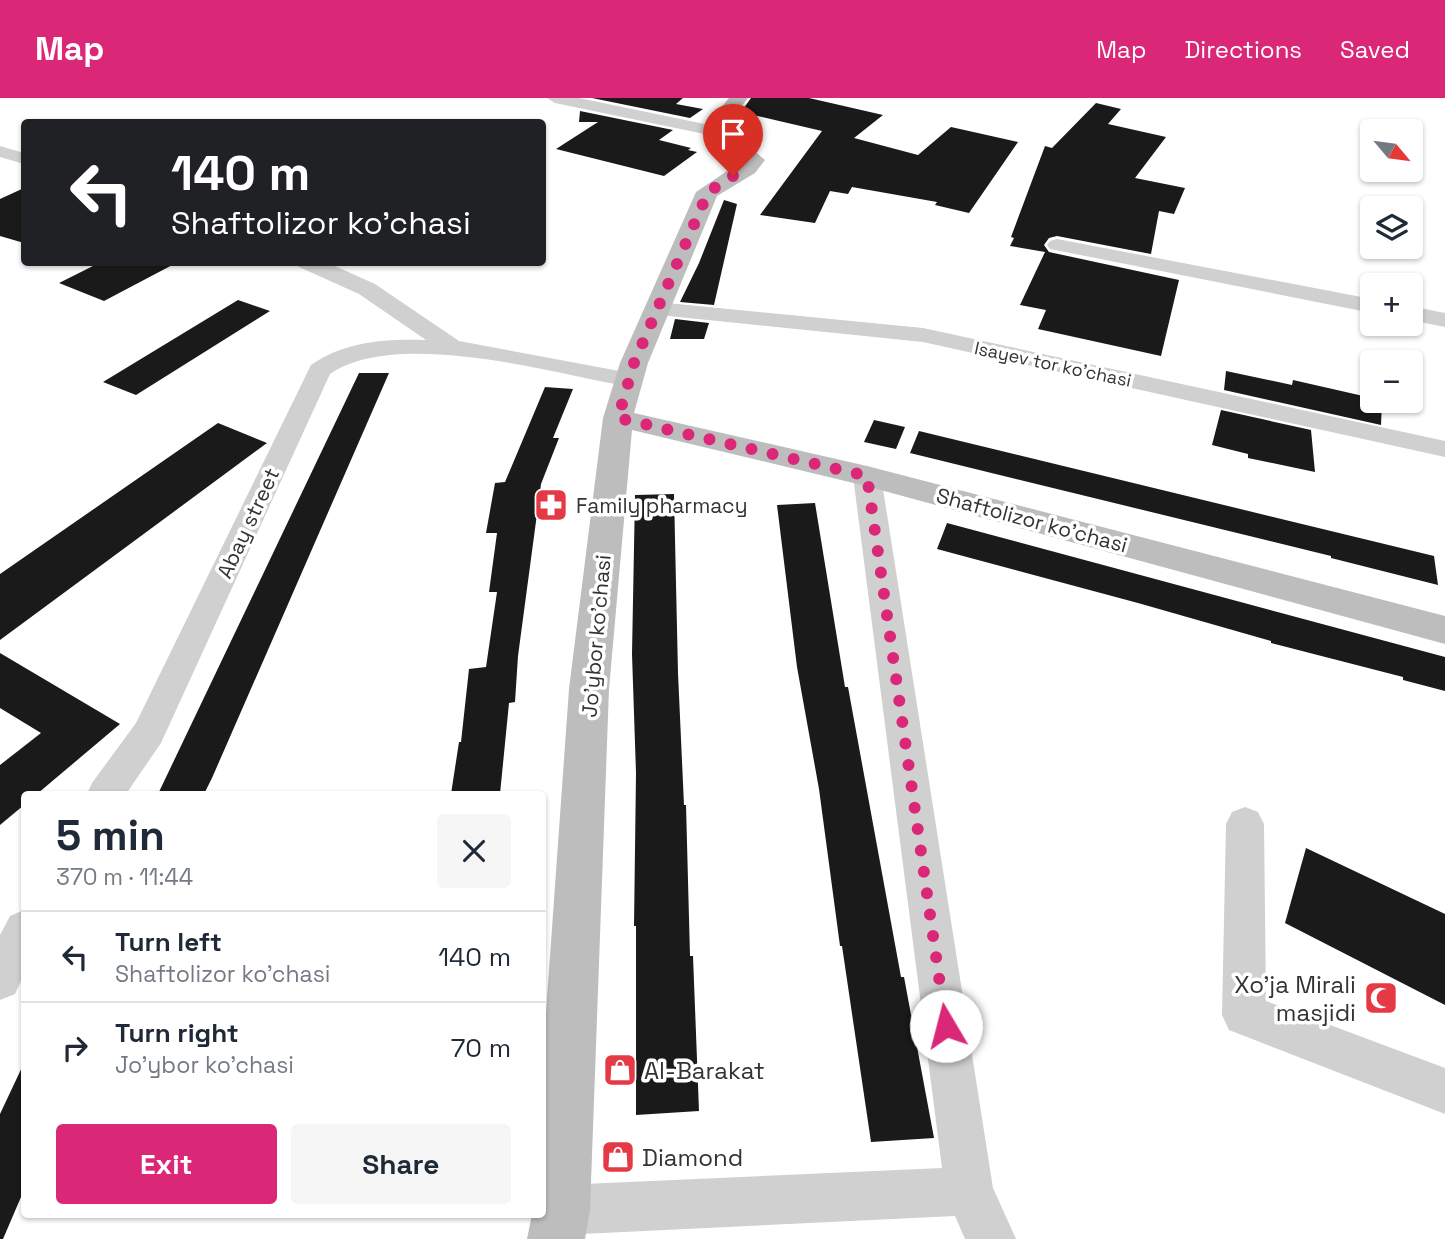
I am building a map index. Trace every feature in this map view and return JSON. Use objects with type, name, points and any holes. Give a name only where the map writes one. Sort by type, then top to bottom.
[{"type":"street","points":[[555,98],[719,132],[724,116],[739,98]]},
{"type":"street","name":"Jo'ybor ko'chasi","points":[[558,1225],[589,689],[618,418],[634,363],[708,192],[747,168],[754,160],[719,132]]},
{"type":"street","points":[[0,150],[21,158]]},
{"type":"street","points":[[1057,245],[1360,304]]},
{"type":"street","points":[[316,266],[367,289],[452,348],[630,380]]},
{"type":"street","name":"Isayev tor ko'chasi","points":[[656,309],[923,335],[1445,449]]},
{"type":"street","points":[[1423,316],[1445,320]]},
{"type":"street","name":"Abay street","points":[[108,791],[149,733],[320,370],[340,357],[369,349],[452,348]]},
{"type":"street","name":"Shaftolizor ko'chasi","points":[[618,418],[867,476],[1445,630]]},
{"type":"street","points":[[867,476],[969,1191],[992,1239]]},
{"type":"street","points":[[1245,824],[1244,1015],[1445,1091]]},
{"type":"street","points":[[0,979],[21,936]]},
{"type":"street","points":[[558,1225],[969,1191]]},
{"type":"building","points":[[592,98],[683,98],[676,104],[703,109],[690,118]]},
{"type":"building","points":[[751,98],[809,98],[883,115],[854,138],[918,155],[951,127],[1018,142],[969,213],[935,205],[937,202],[852,187],[848,194],[830,191],[815,223],[760,215],[822,131],[741,112]]},
{"type":"building","points":[[1096,103],[1121,109],[1108,124],[1166,137],[1135,178],[1185,188],[1174,214],[1159,211],[1151,254],[1057,236],[1049,238],[1044,245],[1049,252],[1179,280],[1161,356],[1038,329],[1046,310],[1020,305],[1045,252],[1010,246],[1014,238],[1011,237],[1045,146],[1052,148]]},
{"type":"building","points":[[580,111],[673,130],[659,140],[697,152],[664,176],[556,149],[598,122],[579,122]]},
{"type":"building","points":[[21,189],[21,242],[0,236],[0,199]]},
{"type":"building","points":[[724,200],[737,204],[714,305],[680,302],[699,263]]},
{"type":"building","points":[[93,266],[170,266],[104,301],[59,283]]},
{"type":"building","points":[[238,300],[270,311],[136,395],[103,382]]},
{"type":"building","points":[[675,319],[709,323],[704,339],[670,339]]},
{"type":"building","points":[[1226,371],[1292,385],[1293,380],[1360,395],[1360,413],[1382,413],[1381,425],[1224,390]]},
{"type":"building","points":[[359,373],[389,373],[206,791],[159,791]]},
{"type":"building","points":[[545,387],[573,389],[553,438],[559,438],[541,484],[518,656],[515,702],[509,703],[500,791],[451,791],[461,742],[469,669],[486,667],[497,592],[489,592],[497,533],[486,533],[495,483],[505,482]]},
{"type":"building","points":[[1221,410],[1311,430],[1315,472],[1248,458],[1248,454],[1212,445]]},
{"type":"building","points":[[874,420],[905,427],[896,449],[864,442]]},
{"type":"building","points":[[218,423],[267,443],[0,640],[0,574]]},
{"type":"building","points":[[919,431],[1434,556],[1438,585],[1331,556],[910,453]]},
{"type":"building","points":[[674,494],[678,673],[699,1111],[636,1115],[636,773],[632,654],[635,495]]},
{"type":"building","points":[[815,503],[845,687],[848,687],[901,977],[904,977],[934,1138],[871,1142],[840,946],[819,789],[797,667],[777,505]]},
{"type":"building","points":[[947,523],[1445,657],[1445,691],[1403,680],[1403,677],[1271,643],[1138,603],[937,549]]},
{"type":"building","points":[[0,653],[120,724],[41,791],[21,791],[21,808],[0,825],[0,765],[41,733],[0,708]]},
{"type":"building","points":[[1306,848],[1445,914],[1445,1005],[1285,923]]},
{"type":"building","points":[[21,1069],[21,1197],[3,1239],[0,1239],[0,1114]]},
{"type":"place","name":"Family pharmacy","points":[[551,505]]},
{"type":"place","name":"Xo'ja Mirali masjidi","points":[[1381,998]]},
{"type":"place","name":"Al-Barakat","points":[[620,1070]]},
{"type":"place","name":"Diamond","points":[[618,1157]]},
{"type":"route","points":[[733,176],[708,192],[634,363],[618,418],[867,476],[946,1026]]}]
